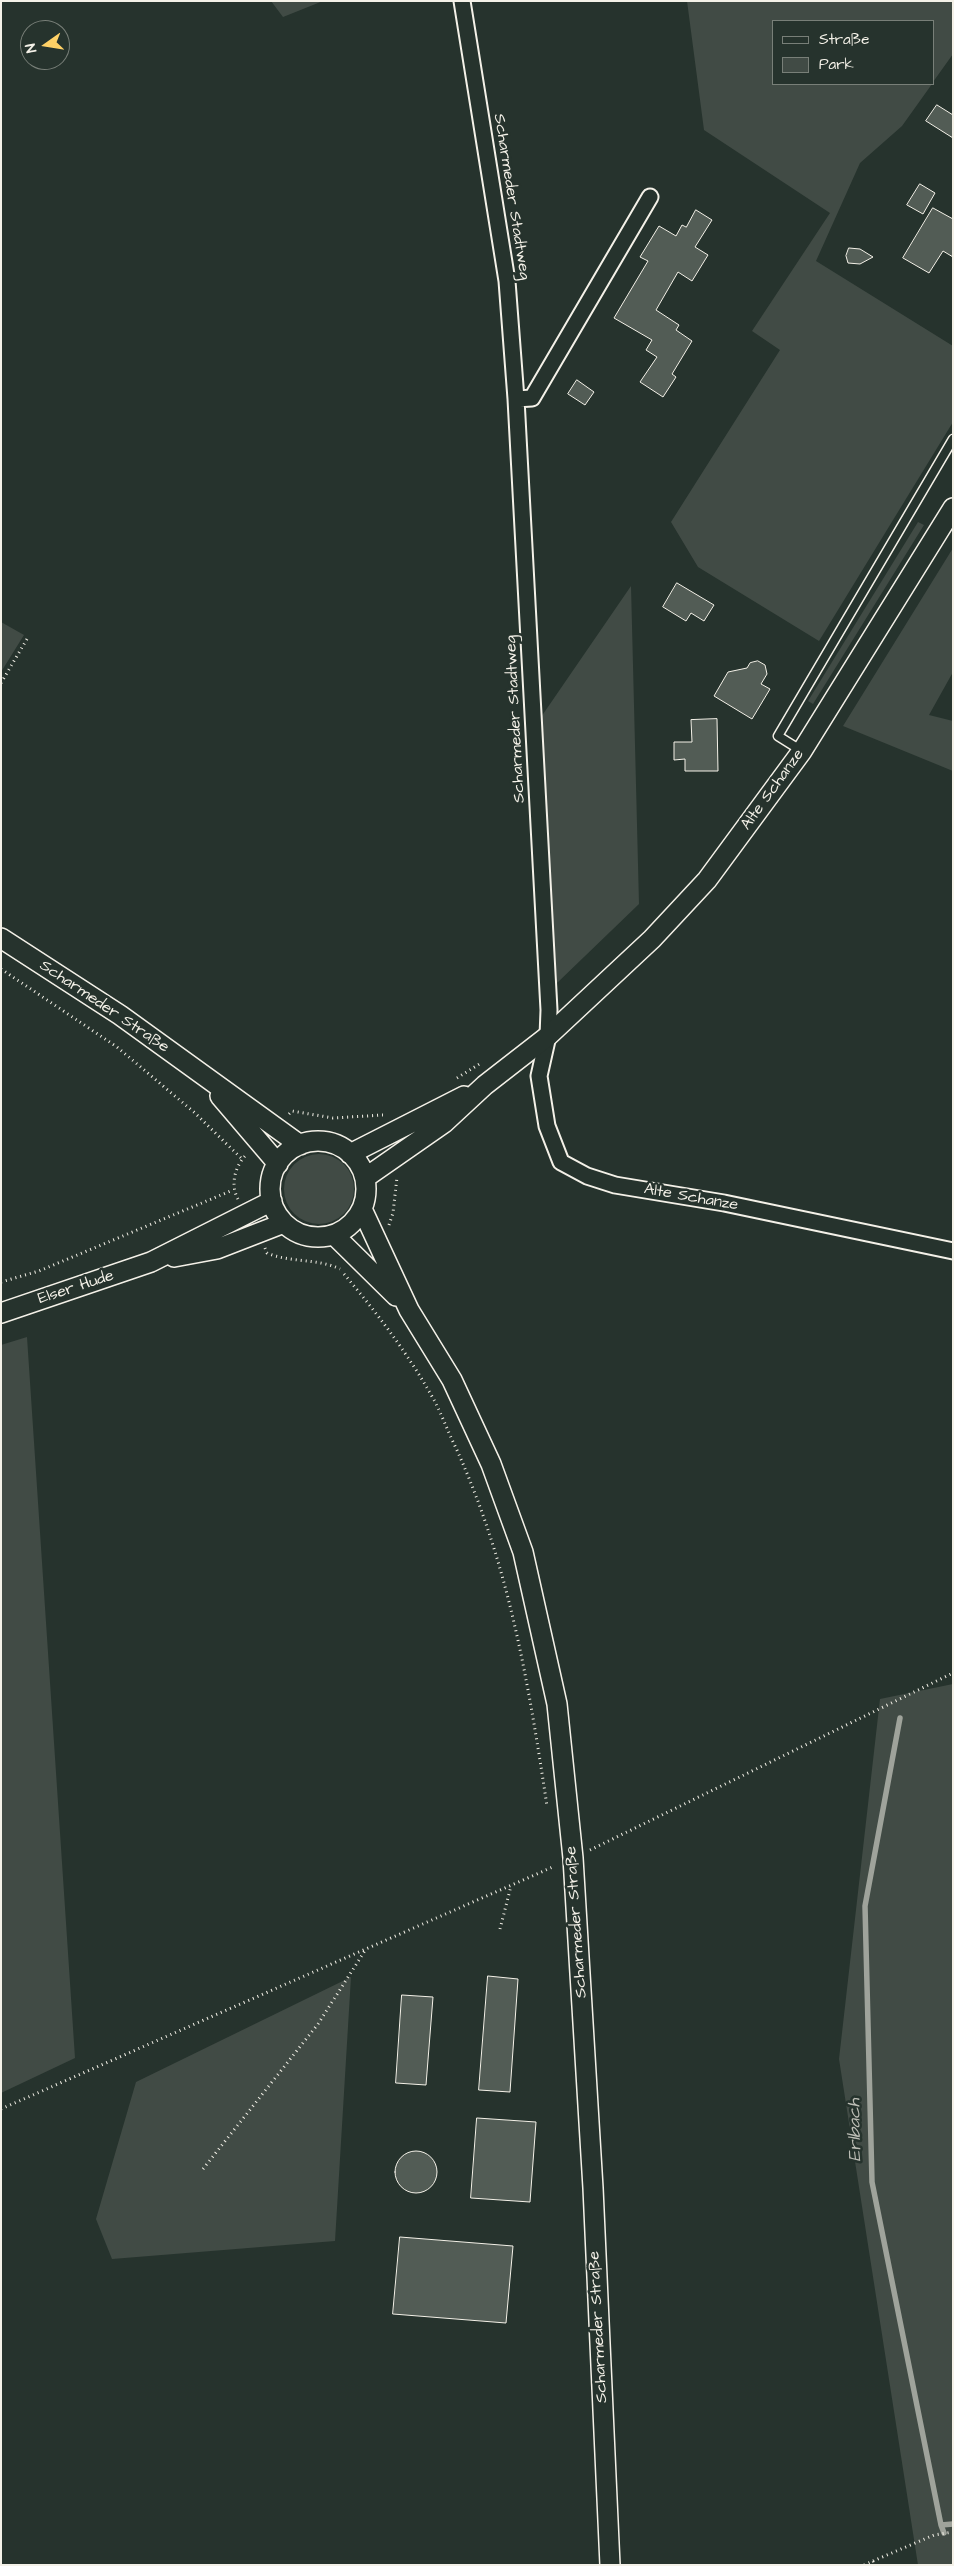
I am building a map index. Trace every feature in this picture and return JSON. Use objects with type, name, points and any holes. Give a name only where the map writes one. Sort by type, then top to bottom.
[{"type":"street","name":"Scharmeder Stadtweg","points":[[462,1],[507,281],[516,399],[549,1010],[548,1036]]},
{"type":"street","points":[[516,399],[532,398],[650,197]]},
{"type":"street","name":"Alte Schanze","points":[[365,1178],[390,1158],[444,1123],[485,1085],[548,1036],[652,939],[707,880],[802,750],[953,508]]},
{"type":"street","name":"Scharmeder Straße","points":[[1,938],[120,1015],[300,1145]]},
{"type":"street","name":"Alte Schanze","points":[[548,1036],[539,1076],[546,1126],[561,1162],[586,1176],[615,1185],[724,1204],[953,1251]]},
{"type":"street","name":"Scharmeder Straße","points":[[205,1078],[278,1164]]},
{"type":"street","name":"Alte Schanze","points":[[350,1154],[485,1085]]},
{"type":"street","points":[[321,1142],[331,1143],[350,1154],[362,1169],[366,1188],[362,1209],[351,1225],[334,1235],[313,1237],[302,1235],[284,1223],[272,1201],[270,1188],[278,1164],[287,1153],[300,1145],[321,1142]]},
{"type":"street","name":"Elser Hude","points":[[151,1262],[272,1201]]},
{"type":"street","name":"Scharmeder Straße","points":[[362,1209],[409,1310],[452,1380],[474,1424],[508,1508],[523,1552],[557,1704],[573,1858],[593,2188],[610,2565]]},
{"type":"street","name":"Elser Hude","points":[[1,1313],[151,1262],[217,1248],[284,1223]]},
{"type":"street","name":"Scharmeder Straße","points":[[334,1235],[409,1310]]},
{"type":"lane","points":[[802,750],[778,736],[953,439]]},
{"type":"path","points":[[1,683],[27,639]]},
{"type":"path","points":[[1,969],[117,1047],[196,1113],[242,1159],[233,1190],[39,1271],[1,1282]]},
{"type":"path","points":[[362,1118],[377,1141]]},
{"type":"path","points":[[375,1240],[390,1224],[393,1213],[397,1172],[390,1158]]},
{"type":"path","points":[[267,1253],[276,1257],[310,1260],[340,1268],[382,1318],[434,1400],[473,1486],[504,1578],[515,1619],[533,1712],[548,1814]]},
{"type":"path","points":[[340,1268],[357,1256]]},
{"type":"path","points":[[1,2108],[573,1858],[953,1673]]},
{"type":"path","points":[[554,1859],[556,1876]]},
{"type":"path","points":[[500,1929],[511,1886]]},
{"type":"path","points":[[203,2169],[318,2024],[367,1949]]},
{"type":"path","points":[[864,2565],[874,2563],[942,2534],[953,2532]]},
{"type":"green space","points":[[271,1],[323,1],[283,17]]},
{"type":"green space","points":[[687,1],[953,1],[953,54],[934,81],[934,20],[772,20],[772,85],[931,85],[902,126],[860,163],[816,261],[953,346],[953,422],[819,641],[698,567],[671,522],[780,350],[752,331],[830,213],[704,130]]},
{"type":"green space","points":[[918,522],[924,525],[813,704],[808,701]]},
{"type":"green space","points":[[953,548],[953,672],[929,715],[953,721],[953,771],[843,726]]},
{"type":"green space","points":[[631,586],[639,904],[557,983],[539,720]]},
{"type":"green space","points":[[1,622],[24,635],[1,672]]},
{"type":"green space","points":[[319,1154],[338,1160],[348,1170],[354,1189],[348,1208],[338,1218],[319,1224],[300,1218],[290,1208],[284,1189],[290,1170],[300,1160]]},
{"type":"green space","points":[[27,1337],[75,2058],[1,2093],[1,1345]]},
{"type":"green space","points":[[953,1684],[953,2565],[918,2565],[839,2059],[880,1699]]},
{"type":"green space","points":[[351,1977],[335,2241],[112,2259],[96,2219],[136,2082]]},
{"type":"building","points":[[937,105],[953,115],[953,138],[926,121]]},
{"type":"building","points":[[920,184],[935,193],[923,214],[907,205]]},
{"type":"building","points":[[933,208],[953,219],[953,257],[943,251],[929,273],[903,258]]},
{"type":"building","points":[[696,210],[712,220],[695,247],[708,255],[692,281],[678,272],[656,310],[679,325],[676,330],[692,341],[672,374],[676,377],[663,397],[640,382],[657,357],[646,350],[652,340],[614,318],[648,261],[640,257],[659,226],[676,236],[682,225],[686,227]]},
{"type":"building","points":[[849,248],[860,249],[873,257],[860,264],[848,263],[846,256]]},
{"type":"building","points":[[577,380],[594,392],[585,405],[568,394]]},
{"type":"building","points":[[677,583],[714,605],[704,621],[691,613],[686,621],[663,607]]},
{"type":"building","points":[[758,661],[765,665],[767,674],[761,684],[770,689],[752,719],[714,696],[728,672],[747,668],[750,663]]},
{"type":"building","points":[[717,719],[718,771],[685,771],[685,759],[674,760],[674,742],[692,742],[691,720]]},
{"type":"building","points":[[488,1976],[518,1979],[510,2092],[479,2090]]},
{"type":"building","points":[[402,1995],[433,1997],[426,2085],[396,2083]]},
{"type":"building","points":[[477,2118],[536,2122],[530,2202],[471,2198]]},
{"type":"building","points":[[416,2151],[431,2157],[437,2172],[431,2187],[416,2193],[401,2187],[395,2172],[401,2157]]},
{"type":"building","points":[[400,2237],[513,2246],[506,2323],[393,2314]]},
{"type":"waterway","name":"Erlbach","points":[[900,1718],[865,1906],[872,2182],[941,2525],[953,2524]]},
{"type":"waterway","points":[[941,2525],[944,2533]]}]
